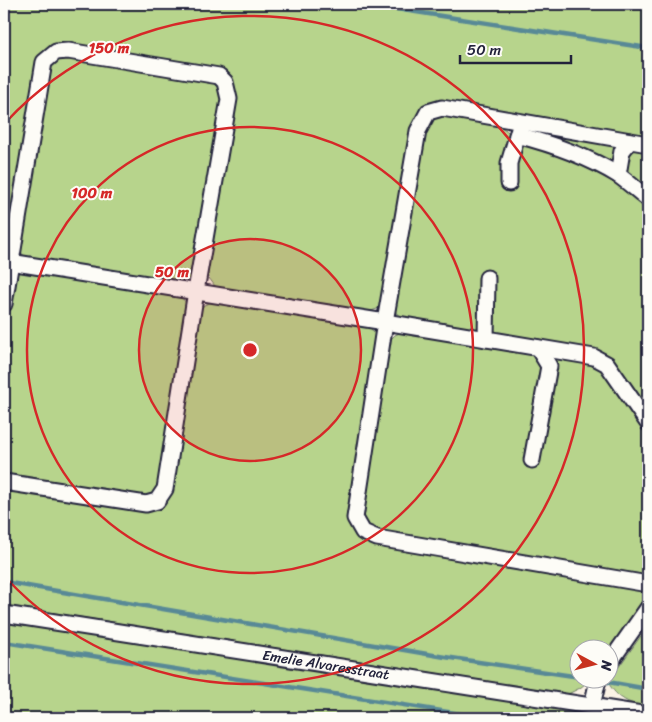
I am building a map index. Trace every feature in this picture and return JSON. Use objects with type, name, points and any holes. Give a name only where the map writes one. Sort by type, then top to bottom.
[{"type":"street","points":[[4,304],[44,62],[56,52],[68,51],[219,76],[225,82],[229,99],[165,489],[157,501],[146,504],[4,482]]},
{"type":"street","points":[[648,144],[519,129],[442,108],[428,112],[422,120],[418,131],[385,322],[355,518],[363,532],[377,538],[648,584]]},
{"type":"street","points":[[519,129],[618,175],[648,199]]},
{"type":"street","points":[[509,183],[509,163],[519,129]]},
{"type":"street","points":[[618,175],[622,151],[630,141]]},
{"type":"street","points":[[10,262],[594,357],[607,364],[648,423]]},
{"type":"street","points":[[486,339],[487,278]]},
{"type":"street","points":[[532,460],[548,366],[538,348]]},
{"type":"street","points":[[620,648],[648,608]]},
{"type":"street","name":"Emelie Alvaresstraat","points":[[4,614],[648,715]]},
{"type":"street","points":[[592,706],[596,690]]},
{"type":"green space","points":[[4,4],[648,4],[648,137],[420,112],[413,123],[383,303],[377,309],[368,312],[229,291],[215,286],[209,278],[206,266],[235,98],[230,78],[219,69],[56,45],[45,50],[37,60],[4,262]]},
{"type":"green space","points":[[63,56],[208,79],[218,85],[221,90],[223,101],[193,275],[187,280],[178,282],[32,259],[23,255],[19,248],[49,65]]},
{"type":"green space","points":[[442,115],[490,123],[506,130],[511,138],[514,170],[520,147],[527,144],[577,161],[616,184],[648,207],[648,411],[609,357],[597,350],[497,335],[491,329],[480,326],[474,330],[406,319],[396,313],[394,305],[424,133],[434,117]]},
{"type":"green space","points":[[531,130],[618,145],[611,166],[575,147]]},
{"type":"green space","points":[[631,149],[648,150],[648,192],[634,182],[627,172],[627,158]]},
{"type":"green space","points":[[27,271],[181,297],[188,305],[160,487],[154,496],[143,499],[4,476],[4,341],[14,278],[19,272]]},
{"type":"green space","points":[[215,301],[369,326],[375,334],[376,343],[347,512],[351,526],[368,543],[639,587],[645,592],[646,599],[618,640],[570,640],[570,690],[576,690],[568,694],[4,605],[4,487],[141,511],[158,509],[170,497],[198,313],[204,305]]},
{"type":"green space","points":[[402,332],[529,352],[539,360],[550,356],[593,364],[603,370],[648,436],[648,575],[376,533],[368,528],[361,516],[389,341],[395,335]]},
{"type":"green space","points":[[4,620],[587,714],[609,718],[4,718]]},
{"type":"green space","points":[[648,626],[648,708],[625,700],[614,690],[620,690],[620,665]]},
{"type":"waterway","points":[[364,4],[648,48]]},
{"type":"waterway","points":[[4,582],[445,657],[570,676]]},
{"type":"waterway","points":[[4,642],[486,718]]},
{"type":"waterway","points":[[620,684],[648,689]]}]
